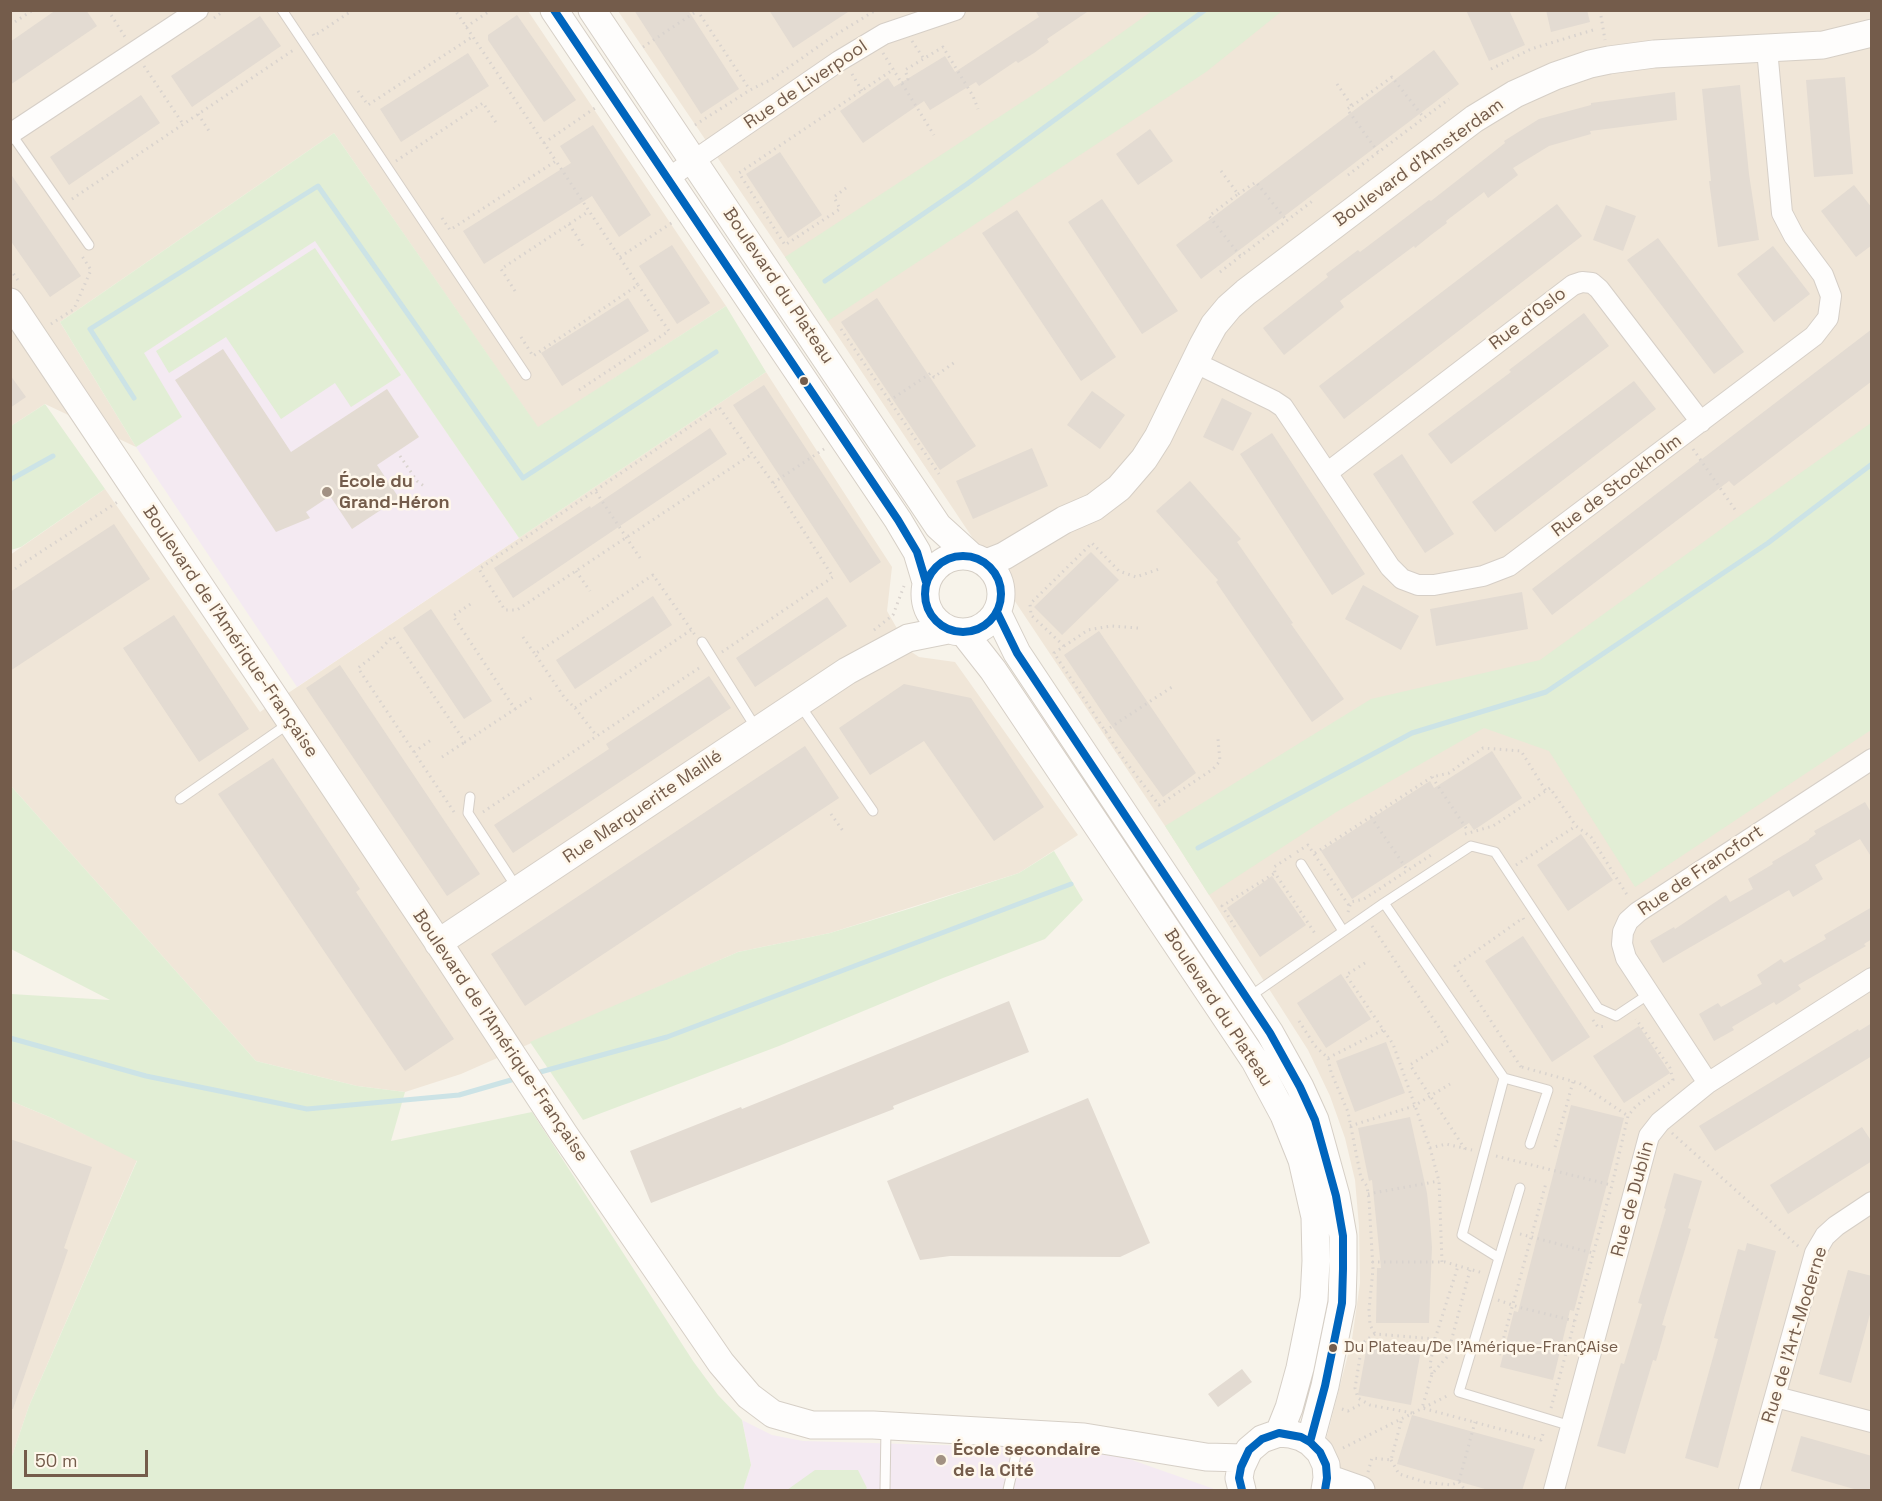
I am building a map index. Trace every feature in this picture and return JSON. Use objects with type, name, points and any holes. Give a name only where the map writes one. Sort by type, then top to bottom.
[{"type":"street","points":[[11,133],[198,10]]},
{"type":"street","name":"Boulevard du Plateau","points":[[554,10],[898,519],[917,552],[918,585]]},
{"type":"street","name":"Boulevard du Plateau","points":[[592,10],[938,526],[979,559]]},
{"type":"street","name":"Rue de Liverpool","points":[[667,179],[839,61],[884,34],[955,10]]},
{"type":"street","name":"Boulevard d'Amsterdam","points":[[999,599],[1014,570],[1064,535],[1119,488],[1144,459],[1158,437],[1214,325],[1229,308],[1246,292],[1474,119],[1534,84],[1590,64],[1654,54],[1767,50],[1823,45],[1872,33]]},
{"type":"street","name":"Rue de Stockholm","points":[[1194,362],[1279,404],[1390,567],[1402,579],[1418,585],[1434,585],[1483,576],[1509,566],[1814,336],[1828,318],[1831,296],[1823,275],[1794,236],[1782,213],[1767,50]]},
{"type":"street","name":"Rue d'Oslo","points":[[1327,472],[1573,285],[1582,282],[1592,283],[1599,289],[1701,422]]},
{"type":"street","name":"Boulevard de l'Amérique-Française","points":[[10,302],[564,1134],[736,1382],[760,1406],[774,1414],[812,1425],[886,1426],[1084,1437],[1206,1457],[1242,1475]]},
{"type":"street","name":"Boulevard d'Amsterdam","points":[[979,559],[1004,556],[1064,520],[1094,507]]},
{"type":"street","points":[[957,556],[979,559],[998,578],[999,599],[989,623],[977,630],[956,631],[936,622],[927,610],[918,585],[944,560],[957,556]]},
{"type":"street","name":"Rue Marguerite Maillé","points":[[438,943],[847,670],[899,626],[918,585]]},
{"type":"street","name":"Boulevard du Plateau","points":[[999,599],[1006,634],[1017,653],[1275,1042],[1315,1120],[1334,1185],[1343,1236],[1342,1303],[1325,1386],[1310,1442]]},
{"type":"street","name":"Boulevard du Plateau","points":[[956,631],[974,643],[993,670],[1255,1061],[1284,1115],[1302,1160],[1315,1217],[1316,1261],[1314,1299],[1300,1368],[1289,1408],[1279,1433]]},
{"type":"street","name":"Rue Marguerite Maillé","points":[[847,670],[908,638],[956,631]]},
{"type":"street","name":"Rue de Francfort","points":[[1708,1083],[1626,958],[1622,944],[1623,932],[1628,921],[1638,912],[1872,759]]},
{"type":"street","name":"Rue de Dublin","points":[[1554,1491],[1649,1136],[1660,1122],[1708,1083],[1872,978]]},
{"type":"street","name":"Rue de l'Art-Moderne","points":[[1749,1491],[1819,1246],[1825,1236],[1836,1226],[1872,1202]]},
{"type":"street","points":[[1776,1397],[1872,1422]]},
{"type":"street","points":[[1242,1475],[1249,1450],[1262,1438],[1279,1433],[1290,1434],[1310,1442],[1320,1452],[1326,1465],[1326,1484],[1364,1484]]},
{"type":"lane","points":[[282,10],[526,375]]},
{"type":"lane","points":[[11,133],[89,245]]},
{"type":"lane","points":[[702,642],[758,730]]},
{"type":"lane","points":[[799,703],[873,811]]},
{"type":"lane","points":[[180,799],[290,722]]},
{"type":"lane","points":[[470,797],[468,813],[519,890]]},
{"type":"lane","points":[[1247,999],[1384,903],[1472,846],[1495,852],[1598,1008],[1616,1016],[1648,994]]},
{"type":"lane","points":[[1301,864],[1343,931]]},
{"type":"lane","points":[[1384,903],[1502,1076],[1548,1090],[1530,1144]]},
{"type":"lane","points":[[1499,1258],[1462,1235],[1502,1076]]},
{"type":"lane","points":[[1520,1188],[1459,1392],[1571,1425]]},
{"type":"lane","points":[[885,1491],[886,1426]]},
{"type":"lane","points":[[1008,1491],[1021,1433]]},
{"type":"path","points":[[10,25],[33,10]]},
{"type":"path","points":[[108,10],[126,38]]},
{"type":"path","points":[[62,206],[352,10]]},
{"type":"path","points":[[455,10],[669,331],[579,390]]},
{"type":"path","points":[[466,27],[491,10]]},
{"type":"path","points":[[1600,10],[1609,60]]},
{"type":"path","points":[[634,53],[697,11],[750,90]]},
{"type":"path","points":[[686,131],[750,90],[772,79],[832,37],[875,11]]},
{"type":"path","points":[[308,27],[314,36]]},
{"type":"path","points":[[1491,69],[1532,49],[1593,30]]},
{"type":"path","points":[[358,91],[368,105],[472,37]]},
{"type":"path","points":[[911,39],[924,59]]},
{"type":"path","points":[[902,83],[908,79],[905,70],[944,47],[973,96],[978,109]]},
{"type":"path","points":[[882,51],[934,135]]},
{"type":"path","points":[[144,65],[183,124]]},
{"type":"path","points":[[846,188],[834,197],[840,209],[785,244],[739,173],[894,69]]},
{"type":"path","points":[[850,72],[862,90]]},
{"type":"path","points":[[1378,152],[1347,109],[1392,77],[1424,118]]},
{"type":"path","points":[[1337,84],[1352,106]]},
{"type":"path","points":[[1348,175],[1449,99]]},
{"type":"path","points":[[544,143],[603,103]]},
{"type":"path","points":[[387,167],[483,104],[497,124]]},
{"type":"path","points":[[198,114],[211,134]]},
{"type":"path","points":[[442,218],[450,230],[556,161]]},
{"type":"path","points":[[1221,171],[1238,194]]},
{"type":"path","points":[[1241,257],[1209,216],[1256,182],[1287,221]]},
{"type":"path","points":[[1220,272],[1315,198]]},
{"type":"path","points":[[515,291],[501,269],[589,211]]},
{"type":"path","points":[[620,257],[679,217]]},
{"type":"path","points":[[569,224],[583,246]]},
{"type":"path","points":[[49,326],[74,309],[92,270],[78,251]]},
{"type":"path","points":[[521,337],[533,356],[638,285]]},
{"type":"path","points":[[841,329],[939,474]]},
{"type":"path","points":[[889,401],[931,373],[934,377],[955,363]]},
{"type":"path","points":[[480,813],[833,577],[772,483],[752,454],[719,407],[597,492],[478,569],[505,610],[517,610],[752,454]]},
{"type":"path","points":[[1683,435],[1736,511]]},
{"type":"path","points":[[772,483],[831,444]]},
{"type":"path","points":[[400,456],[417,481],[424,486]]},
{"type":"path","points":[[10,572],[136,491]]},
{"type":"path","points":[[597,492],[640,558]]},
{"type":"path","points":[[1064,646],[1031,615],[1030,604],[1092,543],[1119,571],[1136,577],[1159,569]]},
{"type":"path","points":[[576,571],[590,591]]},
{"type":"path","points":[[535,654],[653,575],[702,642]]},
{"type":"path","points":[[866,635],[893,615],[904,586],[918,585]]},
{"type":"path","points":[[472,603],[453,616],[515,709]]},
{"type":"path","points":[[1138,628],[1111,626],[1088,630],[1054,653],[1159,806],[1213,769],[1220,761],[1218,739]]},
{"type":"path","points":[[575,708],[691,630]]},
{"type":"path","points":[[455,813],[358,668],[375,655],[393,636],[465,742]]},
{"type":"path","points":[[523,637],[564,697],[596,736]]},
{"type":"path","points":[[1105,730],[1175,685]]},
{"type":"path","points":[[442,757],[533,697]]},
{"type":"path","points":[[414,752],[431,740]]},
{"type":"path","points":[[1315,853],[1432,777],[1449,772],[1483,748],[1521,752],[1546,791]]},
{"type":"path","points":[[1432,777],[1473,838],[1472,846]]},
{"type":"path","points":[[831,814],[843,831]]},
{"type":"path","points":[[1371,816],[1416,883]]},
{"type":"path","points":[[1507,871],[1576,826],[1591,837],[1638,912]]},
{"type":"path","points":[[1235,927],[1222,906],[1275,873]]},
{"type":"path","points":[[1366,917],[1448,1041],[1410,1065],[1465,1149]]},
{"type":"path","points":[[1521,1067],[1455,966],[1523,918],[1529,927]]},
{"type":"path","points":[[1365,963],[1346,975],[1383,1029],[1396,1053],[1430,1148],[1439,1181],[1442,1262]]},
{"type":"path","points":[[1587,1012],[1598,1027],[1616,1025]]},
{"type":"path","points":[[1548,1418],[1612,1185],[1628,1116],[1636,1107],[1672,1080],[1670,1068],[1635,1018]]},
{"type":"path","points":[[1328,1058],[1383,1029]]},
{"type":"path","points":[[1502,1076],[1508,1068],[1521,1067],[1579,1083],[1628,1116]]},
{"type":"path","points":[[1555,1148],[1573,1082]]},
{"type":"path","points":[[1350,1126],[1414,1106],[1450,1084]]},
{"type":"path","points":[[1660,1122],[1799,1248]]},
{"type":"path","points":[[1430,1148],[1446,1144],[1612,1185]]},
{"type":"path","points":[[1368,1194],[1439,1181]]},
{"type":"path","points":[[1499,1355],[1546,1183]]},
{"type":"path","points":[[1507,1231],[1593,1253]]},
{"type":"path","points":[[1372,1262],[1442,1262],[1494,1276]]},
{"type":"path","points":[[1432,1374],[1430,1365],[1435,1339],[1458,1266]]},
{"type":"path","points":[[1487,1297],[1575,1321]]},
{"type":"path","points":[[1412,1413],[1363,1402],[1358,1398],[1355,1388],[1361,1351],[1365,1341],[1375,1334],[1435,1339]]},
{"type":"path","points":[[1343,1448],[1459,1392]]},
{"type":"path","points":[[1339,1409],[1348,1411],[1363,1402]]},
{"type":"path","points":[[1402,1418],[1392,1460],[1399,1474],[1425,1482],[1451,1485],[1459,1482]]},
{"type":"path","points":[[1465,1491],[1459,1482],[1475,1422]]},
{"type":"path","points":[[1364,1484],[1372,1458],[1392,1460]]},
{"type":"shaded area","points":[[11,11],[528,11],[726,306],[538,428],[334,133],[60,322],[136,447],[45,404],[11,426]]},
{"type":"shaded area","points":[[618,11],[1871,11],[1871,1490],[1313,1490],[1352,1339],[1360,1283],[1355,1180],[1345,1138],[1330,1096],[1308,1050],[1165,826]]},
{"type":"shaded area","name":"École du Grand-Héron","points":[[315,240],[519,538],[297,687],[136,447],[181,417],[143,353]]},
{"type":"shaded area","points":[[766,372],[892,567],[887,611],[910,651],[919,657],[955,662],[1078,835],[1019,873],[830,933],[738,952],[461,1074],[405,1092],[357,1086],[256,1061],[11,786],[10,555],[105,489],[260,712]]},
{"type":"shaded area","points":[[11,1101],[52,1118],[137,1160],[29,1406],[11,1459]]},
{"type":"shaded area","name":"École secondaire de la Cité","points":[[742,1420],[772,1435],[803,1441],[1009,1447],[1118,1455],[1217,1490],[743,1490],[751,1465]]},
{"type":"green space","points":[[1152,11],[1282,11],[1206,72],[828,321],[785,257],[1051,83]]},
{"type":"green space","points":[[334,133],[538,427],[726,306],[766,372],[519,538],[315,241],[144,353],[182,417],[136,447],[60,322]]},
{"type":"green space","points":[[315,248],[401,375],[351,407],[335,383],[281,419],[226,337],[169,373],[156,351]]},
{"type":"green space","points":[[45,404],[105,489],[21,547],[11,550],[11,426]]},
{"type":"green space","points":[[1871,423],[1871,730],[1635,887],[1549,751],[1484,728],[1338,811],[1209,895],[1165,826],[1371,699],[1540,660]]},
{"type":"green space","points":[[11,786],[256,1061],[357,1086],[405,1092],[391,1141],[532,1112],[693,1361],[718,1395],[742,1420],[751,1465],[743,1490],[11,1490],[11,1459],[29,1406],[137,1161],[52,1118],[11,1101],[11,994],[110,1000],[11,949]]},
{"type":"green space","points":[[1054,851],[1083,900],[1045,939],[943,978],[779,1046],[583,1120],[530,1042],[738,952],[830,933],[915,907],[1019,873]]},
{"type":"green space","points":[[815,1470],[858,1470],[867,1488],[865,1490],[787,1490]]},
{"type":"building","points":[[56,10],[86,10],[97,26],[10,85],[10,42]]},
{"type":"building","points":[[634,10],[688,10],[739,89],[701,114]]},
{"type":"building","points":[[769,10],[851,10],[793,48]]},
{"type":"building","points":[[1035,10],[1090,10],[1047,39],[1049,42],[1034,53],[1018,63],[1016,61],[979,86],[976,82],[930,110],[924,101],[863,143],[840,111],[888,78],[894,87],[945,56],[955,72],[1039,17]]},
{"type":"building","points":[[1466,10],[1509,10],[1525,45],[1489,61]]},
{"type":"building","points":[[1546,10],[1587,10],[1590,22],[1551,32]]},
{"type":"building","points":[[517,15],[576,100],[544,122],[488,40],[488,35]]},
{"type":"building","points":[[260,16],[281,46],[192,107],[171,76]]},
{"type":"building","points":[[1434,50],[1459,84],[1201,279],[1176,245]]},
{"type":"building","points":[[468,53],[489,86],[401,142],[380,109]]},
{"type":"building","points":[[1845,77],[1853,174],[1814,177],[1806,80]]},
{"type":"building","points":[[1740,85],[1749,174],[1759,240],[1718,247],[1709,181],[1711,181],[1702,89]]},
{"type":"building","points":[[1675,92],[1677,120],[1590,131],[1591,134],[1549,146],[1513,168],[1518,175],[1488,198],[1484,192],[1415,248],[1414,246],[1340,301],[1344,307],[1284,355],[1263,328],[1328,277],[1326,274],[1358,250],[1360,252],[1429,200],[1431,201],[1505,143],[1504,141],[1539,119],[1591,105],[1591,103]]},
{"type":"building","points":[[141,95],[160,123],[69,185],[50,157]]},
{"type":"building","points":[[593,125],[651,215],[619,237],[592,196],[484,264],[463,231],[571,163],[560,146]]},
{"type":"building","points":[[1150,129],[1173,161],[1138,185],[1116,154]]},
{"type":"building","points":[[780,152],[822,215],[788,238],[746,174]]},
{"type":"building","points":[[10,173],[81,276],[50,297],[10,240]]},
{"type":"building","points":[[1854,185],[1872,208],[1872,245],[1856,257],[1821,211]]},
{"type":"building","points":[[1102,199],[1178,311],[1142,334],[1068,222]]},
{"type":"building","points":[[1557,204],[1582,236],[1344,419],[1319,386]]},
{"type":"building","points":[[1606,205],[1636,216],[1623,251],[1593,240]]},
{"type":"building","points":[[1017,210],[1116,357],[1081,381],[982,233]]},
{"type":"building","points":[[1658,238],[1744,352],[1714,374],[1627,260]]},
{"type":"building","points":[[672,245],[710,303],[677,324],[639,266]]},
{"type":"building","points":[[1773,246],[1810,294],[1774,322],[1737,274]]},
{"type":"building","points":[[628,298],[649,331],[562,386],[541,353]]},
{"type":"building","points":[[877,298],[976,446],[940,470],[841,322]]},
{"type":"building","points":[[1584,313],[1609,346],[1451,464],[1428,434],[1511,372],[1509,370]]},
{"type":"building","points":[[1872,329],[1872,381],[1734,486],[1729,481],[1552,615],[1532,589]]},
{"type":"building","points":[[223,349],[291,452],[387,389],[419,437],[377,465],[399,498],[352,529],[330,496],[306,512],[310,518],[276,532],[175,380]]},
{"type":"building","points":[[10,375],[26,397],[10,408]]},
{"type":"building","points":[[1634,381],[1656,409],[1495,532],[1472,502]]},
{"type":"building","points":[[764,385],[881,562],[850,583],[733,405]]},
{"type":"building","points":[[1092,391],[1125,415],[1100,449],[1067,425]]},
{"type":"building","points":[[1222,398],[1252,413],[1233,451],[1203,437]]},
{"type":"building","points":[[710,428],[727,454],[513,598],[494,568],[590,506],[591,508]]},
{"type":"building","points":[[1272,433],[1365,574],[1332,595],[1240,454]]},
{"type":"building","points":[[1032,448],[1048,486],[973,519],[956,481]]},
{"type":"building","points":[[1402,454],[1454,534],[1425,553],[1373,474]]},
{"type":"building","points":[[1190,481],[1241,539],[1237,542],[1344,699],[1312,722],[1216,582],[1218,580],[1156,511]]},
{"type":"building","points":[[114,524],[150,579],[10,671],[10,592]]},
{"type":"building","points":[[1091,552],[1119,580],[1062,635],[1034,607]]},
{"type":"building","points":[[1363,585],[1419,616],[1401,650],[1345,619]]},
{"type":"building","points":[[1522,592],[1528,629],[1436,646],[1430,609]]},
{"type":"building","points":[[653,596],[672,625],[575,689],[556,660]]},
{"type":"building","points":[[827,597],[847,626],[755,687],[736,658]]},
{"type":"building","points":[[431,609],[492,701],[464,719],[403,628]]},
{"type":"building","points":[[174,615],[249,729],[199,762],[123,648]]},
{"type":"building","points":[[1099,631],[1196,773],[1163,797],[1064,655]]},
{"type":"building","points":[[340,665],[480,874],[447,896],[306,688]]},
{"type":"building","points":[[709,676],[731,708],[513,853],[494,825],[609,749],[606,744]]},
{"type":"building","points":[[904,684],[971,698],[1044,807],[994,841],[924,741],[870,775],[839,728]]},
{"type":"building","points":[[805,746],[839,798],[525,1006],[491,954]]},
{"type":"building","points":[[1492,751],[1522,798],[1474,830],[1469,823],[1352,899],[1321,851],[1430,781],[1434,788]]},
{"type":"building","points":[[273,758],[360,889],[356,892],[454,1039],[405,1071],[218,794]]},
{"type":"building","points":[[1865,802],[1872,814],[1872,858],[1860,839],[1815,865],[1823,879],[1793,897],[1789,890],[1663,963],[1650,941],[1674,927],[1675,929],[1726,895],[1730,902],[1753,889],[1748,879],[1809,840],[1816,834],[1814,831]]},
{"type":"building","points":[[1581,834],[1613,880],[1568,911],[1537,865]]},
{"type":"building","points":[[1272,876],[1306,925],[1260,957],[1227,908]]},
{"type":"building","points":[[1872,907],[1872,939],[1864,944],[1866,946],[1798,985],[1801,989],[1776,1005],[1774,1002],[1732,1027],[1734,1030],[1714,1041],[1699,1014],[1718,1003],[1721,1007],[1762,984],[1757,975],[1781,959],[1784,963],[1826,939],[1824,935]]},
{"type":"building","points":[[1523,936],[1590,1037],[1552,1062],[1485,961]]},
{"type":"building","points":[[1341,974],[1371,1019],[1326,1048],[1297,1003]]},
{"type":"building","points":[[1009,1001],[1029,1052],[893,1106],[894,1109],[651,1203],[630,1151],[741,1107],[742,1109]]},
{"type":"building","points":[[1872,1023],[1872,1056],[1715,1151],[1699,1126],[1858,1029],[1859,1031]]},
{"type":"building","points":[[1639,1026],[1670,1073],[1624,1103],[1593,1056]]},
{"type":"building","points":[[1386,1042],[1405,1093],[1355,1112],[1336,1061]]},
{"type":"building","points":[[1088,1098],[1150,1243],[1120,1257],[950,1256],[920,1260],[887,1181]]},
{"type":"building","points":[[1571,1105],[1624,1118],[1574,1311],[1570,1310],[1553,1380],[1500,1367],[1514,1311],[1518,1312]]},
{"type":"building","points":[[1410,1117],[1427,1193],[1430,1220],[1432,1247],[1429,1323],[1376,1323],[1377,1268],[1381,1268],[1372,1180],[1369,1181],[1358,1128]]},
{"type":"building","points":[[1862,1127],[1872,1142],[1872,1161],[1788,1214],[1770,1185]]},
{"type":"building","points":[[10,1139],[92,1167],[64,1248],[68,1250],[13,1409],[10,1409]]},
{"type":"building","points":[[1674,1173],[1702,1181],[1688,1228],[1691,1229],[1662,1325],[1666,1326],[1656,1361],[1653,1360],[1625,1454],[1597,1446],[1621,1363],[1624,1364],[1642,1304],[1638,1303],[1666,1209],[1664,1208]]},
{"type":"building","points":[[1747,1243],[1776,1251],[1718,1468],[1685,1458],[1718,1339],[1714,1338],[1738,1249],[1745,1251]]},
{"type":"building","points":[[1848,1270],[1872,1276],[1872,1307],[1851,1383],[1819,1374]]},
{"type":"building","points":[[1368,1340],[1421,1350],[1411,1405],[1358,1395]]},
{"type":"building","points":[[1242,1369],[1252,1382],[1218,1407],[1208,1394]]},
{"type":"building","points":[[1412,1415],[1535,1449],[1522,1491],[1492,1491],[1397,1464]]},
{"type":"building","points":[[1801,1436],[1872,1456],[1872,1491],[1861,1491],[1791,1471]]},
{"type":"waterway","points":[[825,281],[967,184],[1205,10]]},
{"type":"waterway","points":[[134,398],[90,329],[318,186],[523,478],[716,352]]},
{"type":"waterway","points":[[10,480],[53,456]]},
{"type":"waterway","points":[[1198,848],[1412,733],[1546,692],[1768,543],[1872,464]]},
{"type":"waterway","points":[[533,1074],[667,1037],[1071,884]]},
{"type":"waterway","points":[[10,1038],[146,1076],[307,1109],[459,1095],[518,1078]]},
{"type":"transit line","points":[[554,10],[898,520],[917,552],[926,582]]},
{"type":"transit line","points":[[956,556],[970,556],[984,562],[995,573],[1001,587],[1001,594],[998,609],[990,621],[970,632],[956,632],[942,626],[931,615],[925,601],[925,587],[931,573],[942,562],[956,556]]},
{"type":"transit line","points":[[997,612],[1017,653],[1270,1033],[1300,1087],[1315,1120],[1336,1196],[1343,1236],[1343,1269],[1342,1303],[1325,1386],[1310,1442]]},
{"type":"transit line","points":[[1242,1490],[1239,1478],[1241,1467],[1249,1450],[1262,1439],[1279,1433],[1301,1437],[1320,1452],[1326,1465],[1325,1490]]},
{"type":"place","name":"École du Grand-Héron","points":[[327,492]]},
{"type":"place","name":"Du Plateau/De l'Amérique-FranÇAise","points":[[1333,1348]]},
{"type":"place","name":"École secondaire de la Cité","points":[[941,1460]]}]
